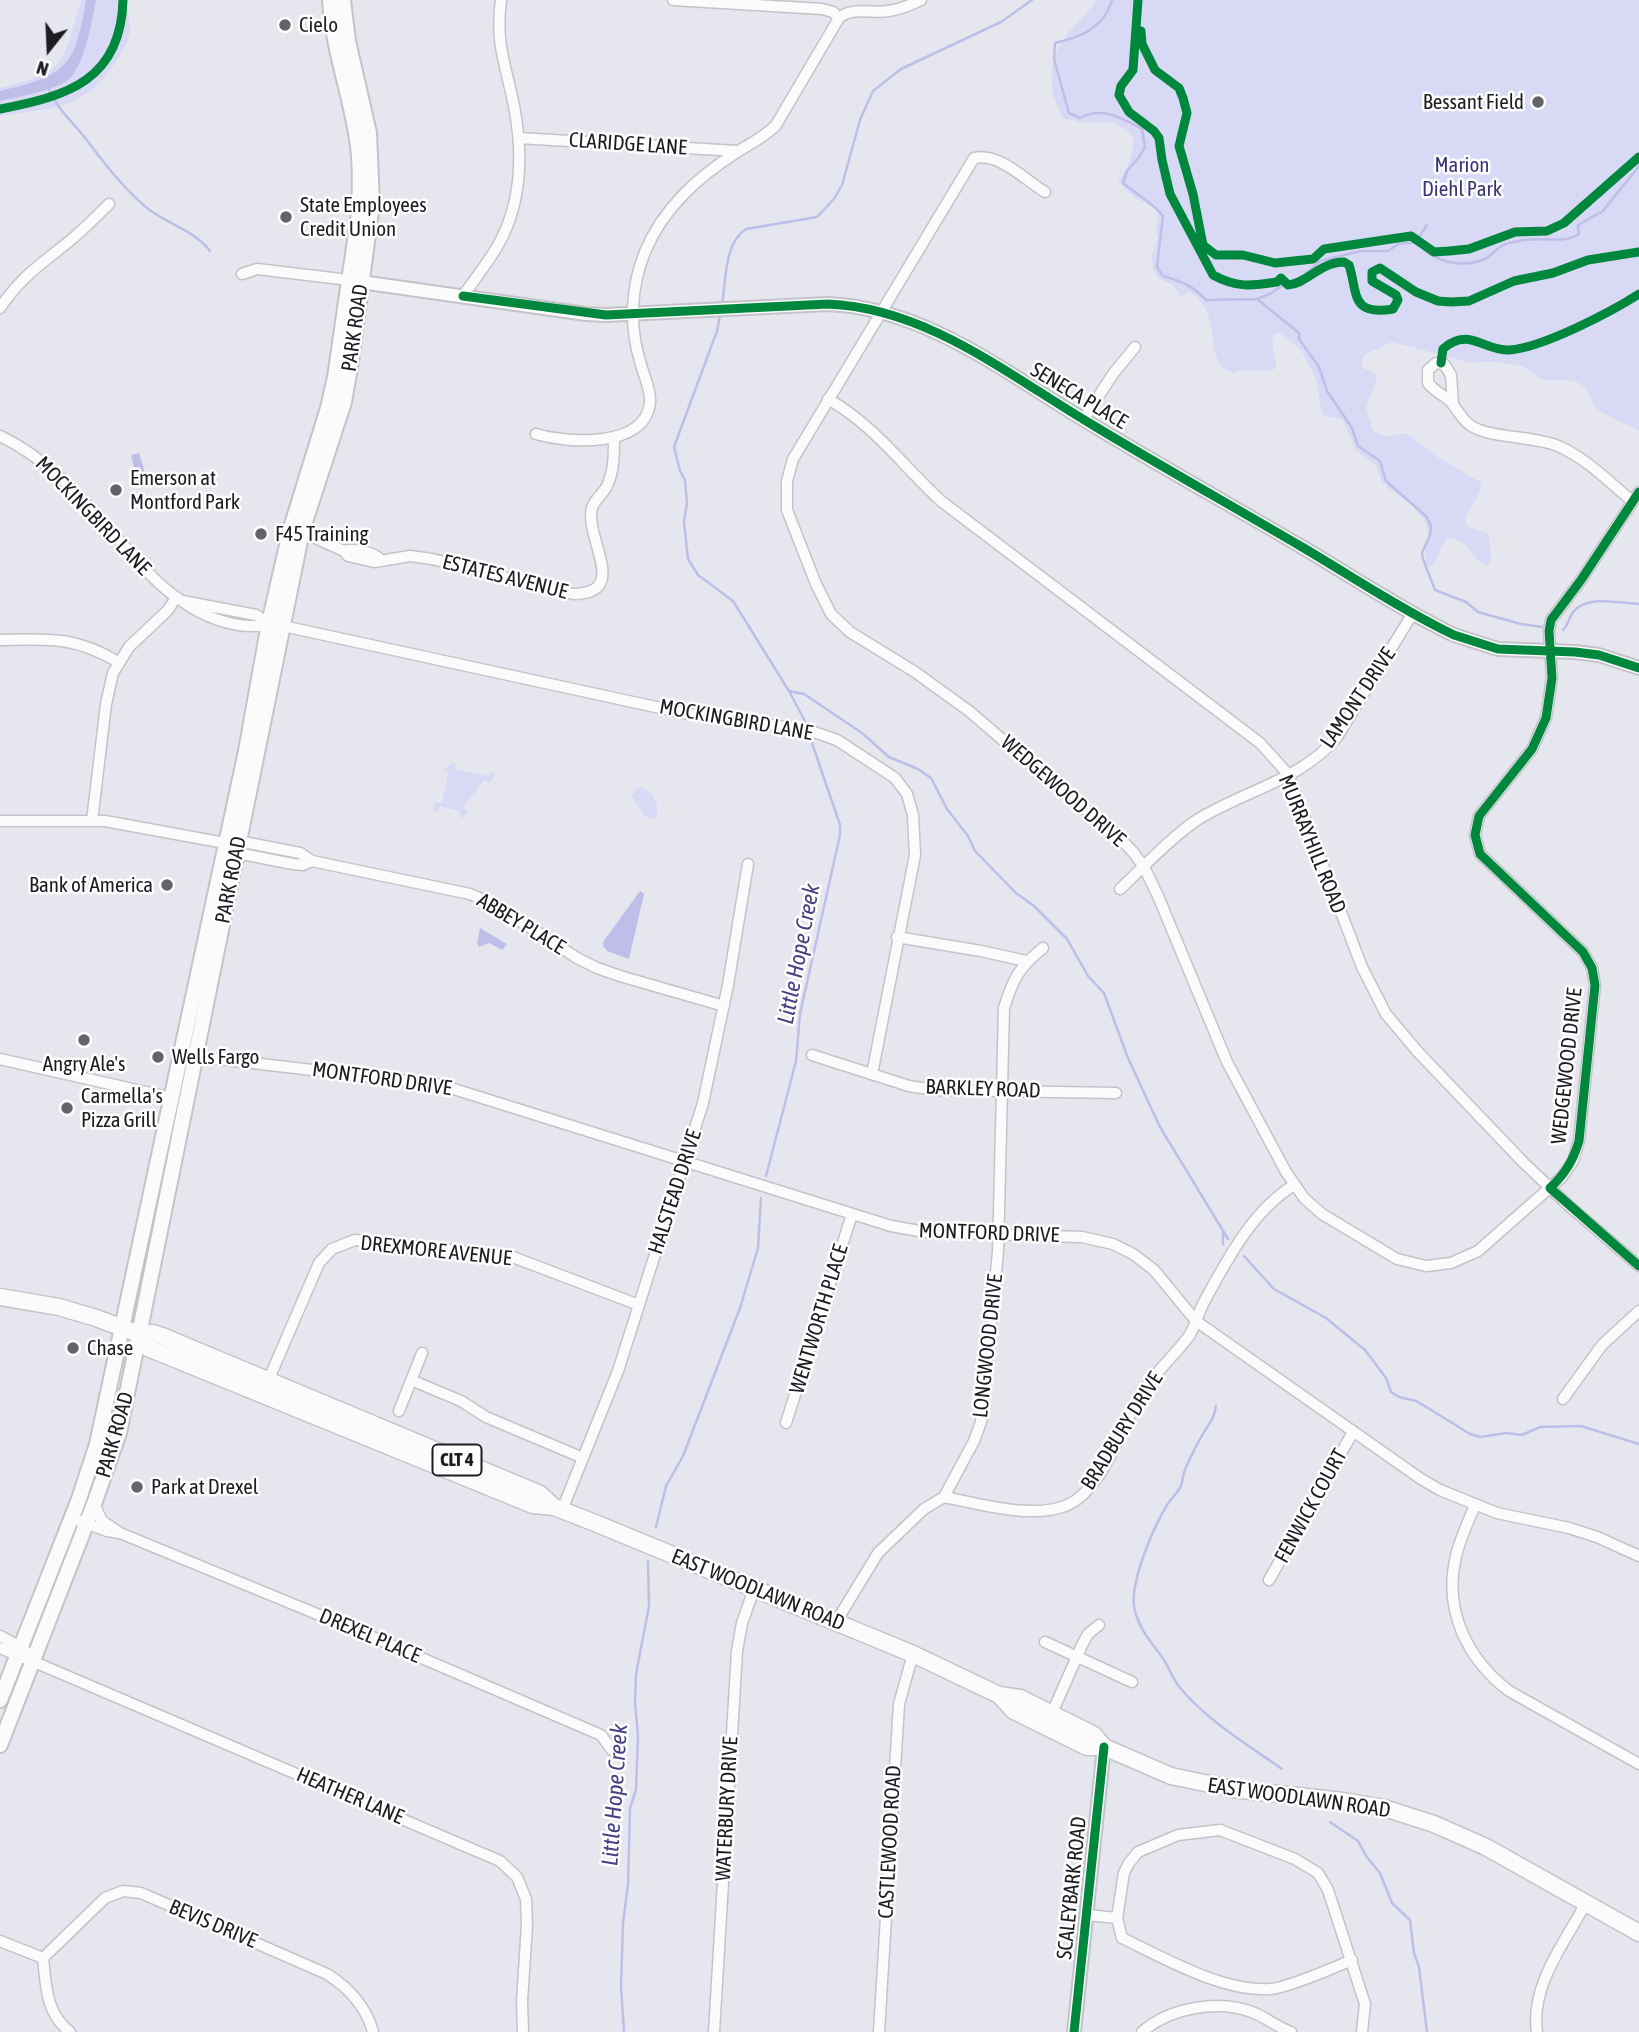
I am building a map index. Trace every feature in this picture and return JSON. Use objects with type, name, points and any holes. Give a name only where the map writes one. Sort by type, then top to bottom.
[{"type":"main road","name":"PARK ROAD","points":[[330,0],[335,48],[351,110],[360,161],[355,281]]},
{"type":"main road","name":"PARK ROAD","points":[[0,1745],[87,1524],[119,1433],[189,1053],[234,845],[276,625],[330,398],[372,204],[369,134],[348,41],[343,0]]},
{"type":"main road","name":"PARK ROAD","points":[[0,1700],[72,1518],[97,1444],[172,1098],[189,1053]]},
{"type":"main road","name":"EAST WOODLAWN ROAD","points":[[0,1297],[59,1307],[139,1334],[153,1333],[162,1336],[540,1494],[558,1508],[913,1654],[999,1695],[1020,1698],[1094,1735],[1104,1747]]},
{"type":"main road","name":"EAST WOODLAWN ROAD","points":[[139,1334],[148,1348],[299,1412],[533,1505],[558,1508]]},
{"type":"main road","name":"EAST WOODLAWN ROAD","points":[[999,1695],[1014,1711],[1087,1747],[1104,1747],[1148,1767],[1195,1782],[1343,1801],[1415,1817],[1486,1847],[1639,1933]]},
{"type":"street","points":[[463,296],[497,247],[506,229],[517,187],[519,138],[514,104],[499,45],[501,0]]},
{"type":"street","points":[[673,0],[822,9],[833,12],[839,18]]},
{"type":"street","points":[[537,434],[553,439],[614,438],[634,429],[646,415],[650,406],[650,394],[636,345],[634,290],[646,251],[661,222],[685,192],[706,173],[767,134],[776,125],[839,18],[856,10],[889,11],[921,0]]},
{"type":"street","name":"CLARIDGE LANE","points":[[519,138],[738,151]]},
{"type":"street","name":"WEDGEWOOD DRIVE","points":[[1045,192],[995,159],[984,155],[974,158],[793,458],[786,481],[787,510],[831,614],[850,632],[915,672],[969,711],[1075,802],[1110,828],[1144,867],[1227,1062],[1294,1185],[1322,1214],[1397,1259],[1426,1266],[1451,1263],[1478,1251],[1550,1188],[1573,1161],[1579,1141],[1594,974],[1583,952],[1480,854],[1475,835],[1479,816],[1525,758],[1541,732],[1550,698],[1551,620],[1581,580],[1636,496]]},
{"type":"street","points":[[0,308],[17,283],[72,239],[109,204]]},
{"type":"street","name":"SENECA PLACE","points":[[242,274],[257,269],[586,314],[828,304],[880,312],[931,330],[968,349],[1083,420],[1438,627],[1498,649],[1599,655],[1639,668]]},
{"type":"street","points":[[1083,420],[1113,374],[1135,347]]},
{"type":"street","name":"MURRAYHILL ROAD","points":[[828,398],[862,420],[919,481],[941,500],[1251,735],[1288,774],[1362,967],[1386,1014],[1417,1051],[1550,1188],[1639,1266]]},
{"type":"street","points":[[1452,404],[1462,419],[1481,431],[1537,439],[1562,448],[1636,496]]},
{"type":"street","name":"MOCKINGBIRD LANE","points":[[0,436],[26,449],[48,465],[155,579],[179,599],[256,615],[276,625],[688,714],[796,727],[837,740],[895,778],[907,794],[915,833],[915,855],[872,1074]]},
{"type":"street","name":"ESTATES AVENUE","points":[[297,530],[344,551],[350,550],[360,555],[375,555],[380,559],[410,556],[432,559],[573,594],[593,591],[603,579],[603,571],[592,529],[592,510],[609,480],[613,465],[614,438]]},
{"type":"street","points":[[92,821],[106,704],[118,662],[129,647],[179,599]]},
{"type":"street","name":"LAMONT DRIVE","points":[[1120,889],[1173,838],[1199,819],[1315,759],[1337,737],[1413,613]]},
{"type":"street","points":[[0,640],[72,641],[118,662]]},
{"type":"street","points":[[0,821],[120,823],[234,845]]},
{"type":"street","name":"ABBEY PLACE","points":[[234,845],[299,865],[312,861],[470,894],[497,905],[597,968],[724,1006]]},
{"type":"street","name":"HALSTEAD DRIVE","points":[[558,1508],[583,1458],[618,1371],[707,1088],[724,1006],[747,864]]},
{"type":"street","points":[[897,937],[1026,961]]},
{"type":"street","name":"LONGWOOD DRIVE","points":[[836,1622],[878,1553],[924,1509],[944,1497],[974,1441],[981,1422],[998,1235],[1004,1008],[1013,981],[1026,961],[1043,948]]},
{"type":"street","name":"MONTFORD DRIVE","points":[[189,1053],[441,1085],[891,1226],[925,1232],[1082,1237],[1113,1244],[1133,1254],[1154,1270],[1196,1321],[1421,1479],[1475,1505],[1506,1516],[1570,1528],[1639,1556]]},
{"type":"street","name":"BARKLEY ROAD","points":[[812,1055],[909,1086],[935,1090],[1116,1093]]},
{"type":"street","points":[[0,1059],[172,1098]]},
{"type":"street","name":"BRADBURY DRIVE","points":[[944,1497],[1035,1511],[1062,1507],[1090,1489],[1146,1387],[1190,1335],[1203,1303],[1244,1234],[1282,1192],[1294,1185]]},
{"type":"street","name":"WENTWORTH PLACE","points":[[786,1423],[852,1214]]},
{"type":"street","name":"DREXMORE AVENUE","points":[[268,1381],[322,1258],[332,1249],[355,1240],[510,1256],[639,1305]]},
{"type":"street","points":[[1563,1399],[1602,1345],[1639,1311]]},
{"type":"street","points":[[399,1410],[422,1353]]},
{"type":"street","points":[[411,1380],[461,1401],[486,1417],[583,1458]]},
{"type":"street","name":"FENWICK COURT","points":[[1269,1580],[1353,1432]]},
{"type":"street","name":"DREXEL PLACE","points":[[94,1504],[102,1521],[120,1533]]},
{"type":"street","points":[[1475,1505],[1460,1540],[1452,1586],[1457,1620],[1472,1653],[1483,1668],[1509,1691],[1639,1764]]},
{"type":"street","name":"DREXEL PLACE","points":[[72,1518],[120,1533],[601,1735],[612,1750]]},
{"type":"street","name":"WATERBURY DRIVE","points":[[714,2032],[737,1651],[740,1628],[754,1589]]},
{"type":"street","points":[[1052,1713],[1088,1634],[1099,1625]]},
{"type":"street","points":[[0,1636],[19,1651]]},
{"type":"street","points":[[1045,1642],[1132,1682]]},
{"type":"street","points":[[0,1648],[19,1651]]},
{"type":"street","name":"HEATHER LANE","points":[[19,1651],[32,1661],[500,1861],[517,1877],[526,1899],[523,2032]]},
{"type":"street","name":"CASTLEWOOD ROAD","points":[[879,2032],[899,1704],[913,1654]]},
{"type":"street","name":"SCALEYBARK ROAD","points":[[1074,2032],[1104,1747]]},
{"type":"street","points":[[1352,1960],[1271,1989],[1230,1984],[1191,1970],[1122,1938],[1117,1918],[1124,1873],[1138,1852],[1178,1835],[1220,1830],[1295,1859],[1318,1872],[1328,1891],[1352,1960],[1365,2004],[1362,2032]]},
{"type":"street","name":"BEVIS DRIVE","points":[[43,1958],[105,1898],[123,1891],[141,1893],[327,1974],[353,1995],[365,2011],[373,2032]]},
{"type":"street","points":[[1536,2032],[1535,2018],[1540,1992],[1586,1903]]},
{"type":"street","points":[[1087,1915],[1117,1918]]},
{"type":"street","points":[[0,1941],[43,1958],[50,2007],[60,2023],[70,2032]]},
{"type":"street","points":[[1142,2032],[1189,2007],[1208,2006],[1251,2011],[1291,2032]]},
{"type":"green space","points":[[81,0],[126,0],[130,32],[105,77],[80,98],[66,104],[0,116],[0,88],[39,76],[59,61],[70,38]]},
{"type":"green space","name":"Marion Diehl Park","points":[[1097,0],[1639,0],[1639,431],[1596,408],[1582,385],[1568,380],[1544,380],[1520,366],[1499,362],[1472,363],[1392,342],[1366,354],[1362,359],[1362,367],[1377,378],[1366,408],[1373,431],[1386,437],[1406,433],[1439,458],[1482,483],[1465,522],[1469,527],[1489,533],[1491,561],[1486,565],[1480,562],[1466,545],[1447,538],[1432,566],[1426,564],[1428,531],[1425,521],[1412,505],[1388,488],[1381,480],[1376,466],[1355,449],[1343,420],[1322,415],[1316,379],[1301,350],[1280,333],[1274,334],[1272,343],[1276,368],[1233,373],[1217,359],[1207,312],[1201,301],[1190,292],[1181,296],[1173,285],[1158,278],[1153,270],[1152,256],[1158,237],[1156,230],[1159,210],[1135,198],[1118,181],[1130,160],[1133,137],[1116,124],[1062,119],[1052,89],[1054,59],[1064,39]]},
{"type":"green space","points":[[455,762],[455,769],[488,776],[491,771],[495,775],[490,783],[484,780],[463,807],[468,813],[462,818],[460,811],[440,806],[438,813],[433,810],[435,802],[442,803],[448,772],[443,769]]},
{"type":"green space","points":[[639,787],[648,791],[656,801],[657,815],[654,819],[645,816],[632,797],[635,789]]},
{"type":"shaded area","points":[[86,0],[96,0],[84,53],[75,72],[63,83],[46,90],[0,101],[0,91],[39,80],[53,74],[63,65],[77,41]]},
{"type":"shaded area","points":[[139,453],[146,476],[137,479],[131,455]]},
{"type":"shaded area","points":[[640,891],[644,894],[629,959],[607,951],[603,942]]},
{"type":"shaded area","points":[[480,928],[507,944],[502,950],[489,943],[479,947],[477,943]]},
{"type":"waterway","name":"Little Hope Creek","points":[[722,305],[727,263],[739,235],[746,229],[817,217],[834,199],[842,185],[860,120],[873,91],[901,69],[1001,22],[1032,0]]},
{"type":"waterway","points":[[1112,0],[1103,18],[1090,30],[1055,43],[1054,59],[1069,113],[1080,118],[1104,113],[1142,129],[1145,147],[1127,171],[1123,183],[1163,216],[1157,267],[1163,276],[1186,285],[1206,300],[1257,299],[1287,282],[1301,278],[1320,261],[1361,251],[1388,251],[1398,244],[1418,242]]},
{"type":"waterway","points":[[48,87],[60,108],[130,192],[155,214],[188,232],[210,251]]},
{"type":"waterway","points":[[1418,242],[1440,259],[1469,263],[1487,258],[1500,247],[1512,242],[1573,237],[1579,234],[1578,225],[1603,211],[1639,166]]},
{"type":"waterway","points":[[1418,242],[1427,225]]},
{"type":"waterway","points":[[1257,299],[1299,333],[1299,339],[1319,367],[1327,391],[1352,428],[1358,446],[1380,461],[1386,481],[1427,517],[1431,527],[1430,535],[1422,553],[1435,590],[1466,602],[1478,612],[1542,627]]},
{"type":"waterway","name":"Little Hope Creek","points":[[720,315],[717,331],[674,447],[685,480],[687,503],[684,522],[688,559],[698,575],[733,601],[806,723]]},
{"type":"waterway","points":[[1563,630],[1574,611],[1587,603],[1605,601],[1639,604]]},
{"type":"waterway","points":[[789,691],[804,694],[862,733],[889,757],[918,769],[931,778],[947,809],[968,836],[975,851],[1067,939],[1088,976],[1104,993],[1128,1058],[1160,1127],[1228,1239]]},
{"type":"waterway","name":"Little Hope Creek","points":[[766,1176],[796,1061],[800,1014],[840,835],[840,825],[811,740]]},
{"type":"waterway","name":"Little Hope Creek","points":[[656,1527],[666,1486],[683,1456],[740,1308],[758,1248],[761,1198]]},
{"type":"waterway","points":[[1223,1233],[1223,1244]]},
{"type":"waterway","points":[[1244,1256],[1274,1289],[1326,1318],[1365,1350],[1386,1378],[1391,1392],[1416,1401],[1470,1434],[1480,1437],[1506,1433],[1522,1435],[1540,1427],[1581,1426],[1639,1444]]},
{"type":"waterway","points":[[1216,1406],[1212,1420],[1198,1442],[1183,1475],[1181,1486],[1167,1505],[1150,1540],[1139,1569],[1134,1606],[1141,1627],[1181,1689],[1216,1722],[1282,1769]]},
{"type":"waterway","name":"Little Hope Creek","points":[[624,2032],[621,1986],[623,1923],[628,1884],[630,1808],[636,1790],[636,1674],[649,1606],[648,1561]]},
{"type":"waterway","points":[[1330,1822],[1358,1841],[1380,1873],[1392,1903],[1410,1920],[1427,2032]]},
{"type":"cycle path","points":[[0,109],[48,98],[86,80],[101,66],[112,49],[120,27],[123,0]]},
{"type":"cycle path","points":[[1138,0],[1133,70],[1121,86],[1119,95],[1129,112],[1159,138],[1170,194],[1213,275],[1244,285],[1277,282],[1281,278],[1288,285],[1295,284],[1328,265],[1344,262],[1349,265],[1358,300],[1369,309],[1379,310],[1393,309],[1398,300],[1396,295],[1372,281],[1372,272],[1380,268],[1416,292],[1438,301],[1469,301],[1514,281],[1553,273],[1588,260],[1639,252]]},
{"type":"cycle path","points":[[1141,31],[1142,44],[1155,70],[1179,88],[1183,98],[1187,113],[1179,146],[1193,194],[1203,245],[1216,255],[1243,255],[1275,263],[1313,259],[1324,249],[1411,236],[1434,252],[1449,251],[1469,249],[1515,232],[1547,231],[1564,223],[1639,157]]},
{"type":"cycle path","points":[[1441,363],[1443,349],[1452,342],[1468,339],[1500,349],[1523,348],[1576,328],[1639,294]]},
{"type":"cycle path","points":[[463,296],[606,315],[828,304],[865,308],[901,318],[968,349],[1397,604],[1454,635],[1498,649],[1599,655],[1639,668]]},
{"type":"cycle path","points":[[1639,492],[1551,620],[1549,631],[1552,678],[1546,718],[1532,749],[1479,816],[1475,835],[1480,854],[1583,952],[1592,968],[1595,985],[1579,1141],[1568,1167],[1550,1188],[1639,1266]]},
{"type":"cycle path","points":[[1074,2032],[1104,1747]]},
{"type":"place","name":"Cielo","points":[[285,25]]},
{"type":"place","name":"Bessant Field","points":[[1538,102]]},
{"type":"place","name":"State Employees Credit Union","points":[[286,217]]},
{"type":"place","name":"Emerson at Montford Park","points":[[116,490]]},
{"type":"place","name":"F45 Training","points":[[261,534]]},
{"type":"place","name":"Bank of America","points":[[167,885]]},
{"type":"place","name":"Angry Ale's","points":[[84,1040]]},
{"type":"place","name":"Wells Fargo","points":[[158,1057]]},
{"type":"place","name":"Carmella's Pizza Grill","points":[[67,1108]]},
{"type":"place","name":"Chase","points":[[73,1348]]},
{"type":"place","name":"Park at Drexel","points":[[137,1487]]}]
